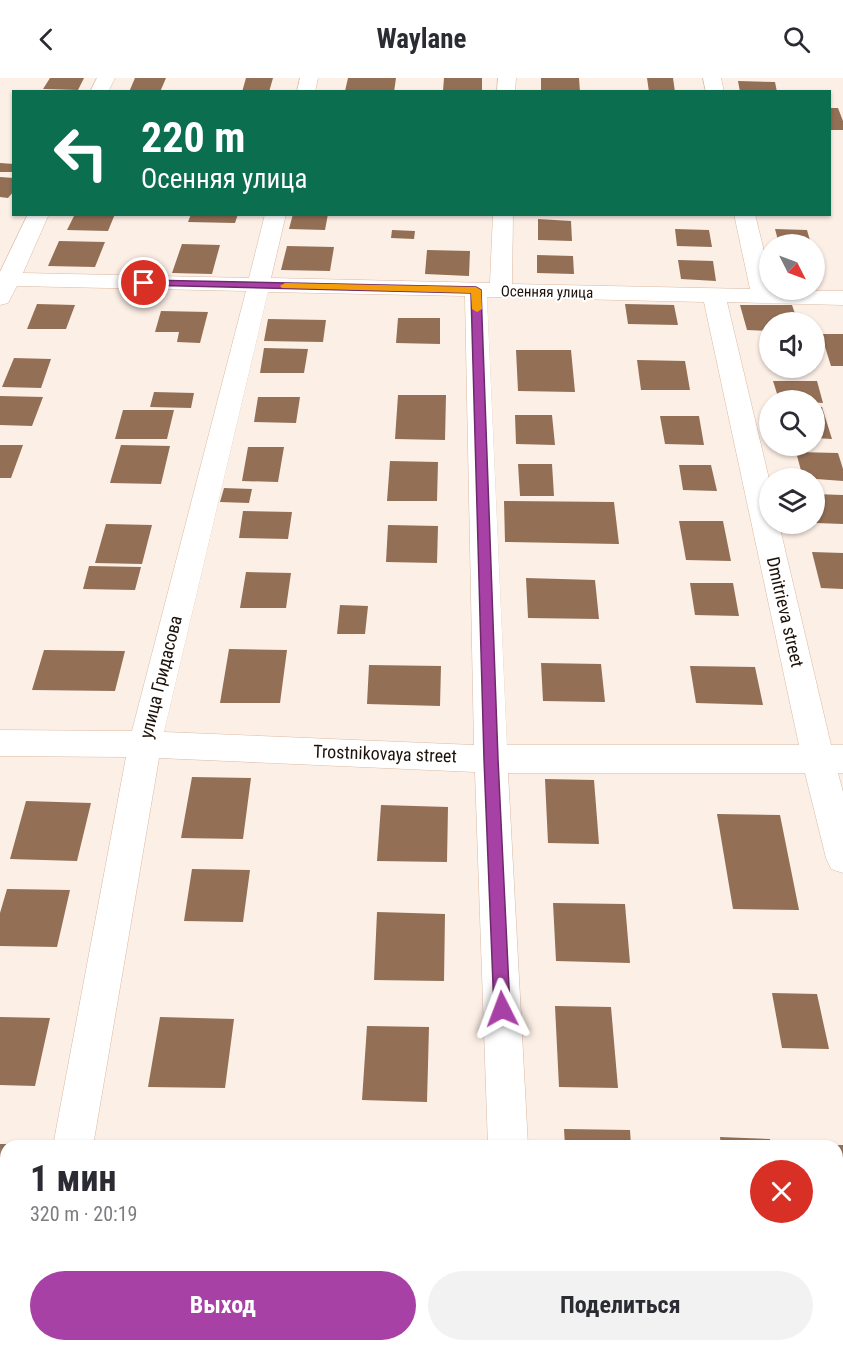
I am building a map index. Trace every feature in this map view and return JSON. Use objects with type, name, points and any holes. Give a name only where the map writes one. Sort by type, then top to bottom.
[{"type":"street","points":[[2,286],[38,216]]},
{"type":"street","name":"улица Гридасова","points":[[74,1140],[145,744],[275,216]]},
{"type":"street","points":[[503,216],[489,290],[491,759],[508,1140]]},
{"type":"street","points":[[744,216],[759,279]]},
{"type":"street","name":"Осенняя улица","points":[[2,286],[258,285],[759,296]]},
{"type":"street","name":"Dmitrieva street","points":[[714,295],[830,759],[843,858]]},
{"type":"street","name":"Осенняя улица","points":[[825,298],[843,298]]},
{"type":"street","name":"Trostnikovaya street","points":[[0,743],[145,744],[491,759],[830,759]]},
{"type":"building","points":[[50,78],[84,78],[78,90],[43,89]]},
{"type":"building","points":[[135,78],[166,78],[161,90],[130,90]]},
{"type":"building","points":[[246,78],[273,78],[270,90],[243,90]]},
{"type":"building","points":[[348,78],[396,78],[394,90],[345,90]]},
{"type":"building","points":[[444,78],[482,78],[482,90],[443,90]]},
{"type":"building","points":[[541,78],[579,78],[580,90],[541,90]]},
{"type":"building","points":[[647,78],[673,78],[675,90],[649,90]]},
{"type":"building","points":[[738,81],[775,82],[777,90],[740,90]]},
{"type":"building","points":[[831,108],[838,108],[843,121],[843,130],[831,130]]},
{"type":"building","points":[[0,163],[12,164],[12,172],[0,172]]},
{"type":"building","points":[[0,177],[12,178],[12,193],[8,198],[0,197]]},
{"type":"building","points":[[74,216],[114,216],[108,231],[67,230]]},
{"type":"building","points":[[190,216],[237,216],[235,223],[188,222]]},
{"type":"building","points":[[292,216],[328,216],[325,230],[289,229]]},
{"type":"building","points":[[538,219],[571,221],[572,241],[538,240]]},
{"type":"building","points":[[675,229],[709,230],[712,247],[677,246]]},
{"type":"building","points":[[775,229],[807,230],[808,234],[776,234]]},
{"type":"building","points":[[392,230],[415,231],[414,239],[391,238]]},
{"type":"building","points":[[59,241],[105,242],[95,267],[48,266]]},
{"type":"building","points":[[182,244],[220,245],[212,274],[172,273]]},
{"type":"building","points":[[287,246],[334,247],[330,271],[281,270]]},
{"type":"building","points":[[427,250],[470,251],[469,276],[425,274]]},
{"type":"building","points":[[537,255],[573,256],[574,274],[537,273]]},
{"type":"building","points":[[678,260],[713,261],[716,281],[681,279]]},
{"type":"building","points":[[37,304],[75,305],[66,329],[27,329]]},
{"type":"building","points":[[625,304],[674,305],[678,325],[628,324]]},
{"type":"building","points":[[740,305],[792,305],[794,312],[759,312],[759,331],[747,330]]},
{"type":"building","points":[[161,311],[208,312],[200,343],[177,342],[179,332],[155,332]]},
{"type":"building","points":[[398,318],[440,318],[440,344],[396,343]]},
{"type":"building","points":[[268,319],[326,320],[323,342],[264,341]]},
{"type":"building","points":[[825,334],[843,334],[843,366],[831,366],[825,347]]},
{"type":"building","points":[[264,348],[308,349],[304,373],[260,373]]},
{"type":"building","points":[[516,350],[571,350],[575,392],[518,391]]},
{"type":"building","points":[[14,358],[51,359],[41,388],[2,387]]},
{"type":"building","points":[[637,360],[685,361],[690,390],[641,390]]},
{"type":"building","points":[[773,381],[817,381],[819,390],[776,390]]},
{"type":"building","points":[[154,392],[194,393],[191,408],[150,407]]},
{"type":"building","points":[[398,395],[446,395],[445,440],[395,439]]},
{"type":"building","points":[[0,396],[43,397],[32,426],[0,425]]},
{"type":"building","points":[[258,397],[300,397],[296,423],[254,422]]},
{"type":"building","points":[[123,410],[174,410],[167,439],[115,439]]},
{"type":"building","points":[[515,415],[552,415],[555,445],[516,444]]},
{"type":"building","points":[[660,416],[699,416],[704,445],[665,444]]},
{"type":"building","points":[[825,417],[832,439],[825,439]]},
{"type":"building","points":[[0,445],[23,445],[11,478],[0,478]]},
{"type":"building","points":[[121,445],[170,446],[161,484],[110,483]]},
{"type":"building","points":[[248,447],[284,447],[278,482],[242,481]]},
{"type":"building","points":[[825,453],[838,453],[843,469],[843,481],[825,480],[825,468],[800,468],[797,456],[825,456]]},
{"type":"building","points":[[390,461],[438,462],[437,501],[387,501]]},
{"type":"building","points":[[518,464],[552,464],[554,496],[520,496]]},
{"type":"building","points":[[679,465],[711,465],[717,491],[683,490]]},
{"type":"building","points":[[224,488],[252,489],[249,503],[220,502]]},
{"type":"building","points":[[825,494],[843,495],[843,524],[825,523]]},
{"type":"building","points":[[504,501],[614,502],[619,544],[505,542]]},
{"type":"building","points":[[243,511],[292,512],[288,539],[239,538]]},
{"type":"building","points":[[679,521],[723,521],[731,561],[686,560]]},
{"type":"building","points":[[106,524],[152,525],[142,564],[95,563]]},
{"type":"building","points":[[388,525],[438,526],[437,563],[386,562]]},
{"type":"building","points":[[812,552],[843,553],[843,589],[821,588]]},
{"type":"building","points":[[89,566],[141,567],[135,590],[83,589]]},
{"type":"building","points":[[246,572],[291,573],[286,608],[240,608]]},
{"type":"building","points":[[526,578],[595,580],[599,619],[528,618]]},
{"type":"building","points":[[690,583],[733,583],[739,616],[695,615]]},
{"type":"building","points":[[340,605],[368,606],[365,634],[337,634]]},
{"type":"building","points":[[229,649],[287,650],[280,703],[220,703]]},
{"type":"building","points":[[44,650],[125,651],[115,691],[32,690]]},
{"type":"building","points":[[541,663],[601,664],[605,702],[543,701]]},
{"type":"building","points":[[369,665],[441,666],[440,706],[367,704]]},
{"type":"building","points":[[690,666],[755,667],[763,705],[696,703]]},
{"type":"building","points":[[192,777],[251,778],[243,839],[181,838]]},
{"type":"building","points":[[545,779],[594,780],[599,844],[548,843]]},
{"type":"building","points":[[26,801],[91,803],[77,861],[10,859]]},
{"type":"building","points":[[381,805],[448,807],[447,862],[377,861]]},
{"type":"building","points":[[717,814],[780,815],[799,910],[733,909]]},
{"type":"building","points":[[192,869],[250,870],[243,922],[184,921]]},
{"type":"building","points":[[7,889],[70,890],[57,947],[0,946],[0,913]]},
{"type":"building","points":[[553,903],[625,904],[630,963],[556,961]]},
{"type":"building","points":[[377,912],[445,914],[444,981],[374,980]]},
{"type":"building","points":[[772,993],[817,994],[829,1049],[782,1048]]},
{"type":"building","points":[[555,1006],[611,1007],[618,1088],[559,1087]]},
{"type":"building","points":[[0,1017],[50,1018],[35,1086],[0,1085]]},
{"type":"building","points":[[160,1017],[234,1019],[225,1088],[148,1087]]},
{"type":"building","points":[[367,1026],[429,1027],[427,1102],[362,1100]]},
{"type":"building","points":[[564,1129],[630,1130],[631,1140],[565,1140]]},
{"type":"building","points":[[720,1137],[770,1140],[720,1140]]},
{"type":"slow traffic","points":[[285,286],[476,290],[477,309]]},
{"type":"route","points":[[144,283],[476,290],[491,759],[502,1009]]}]
